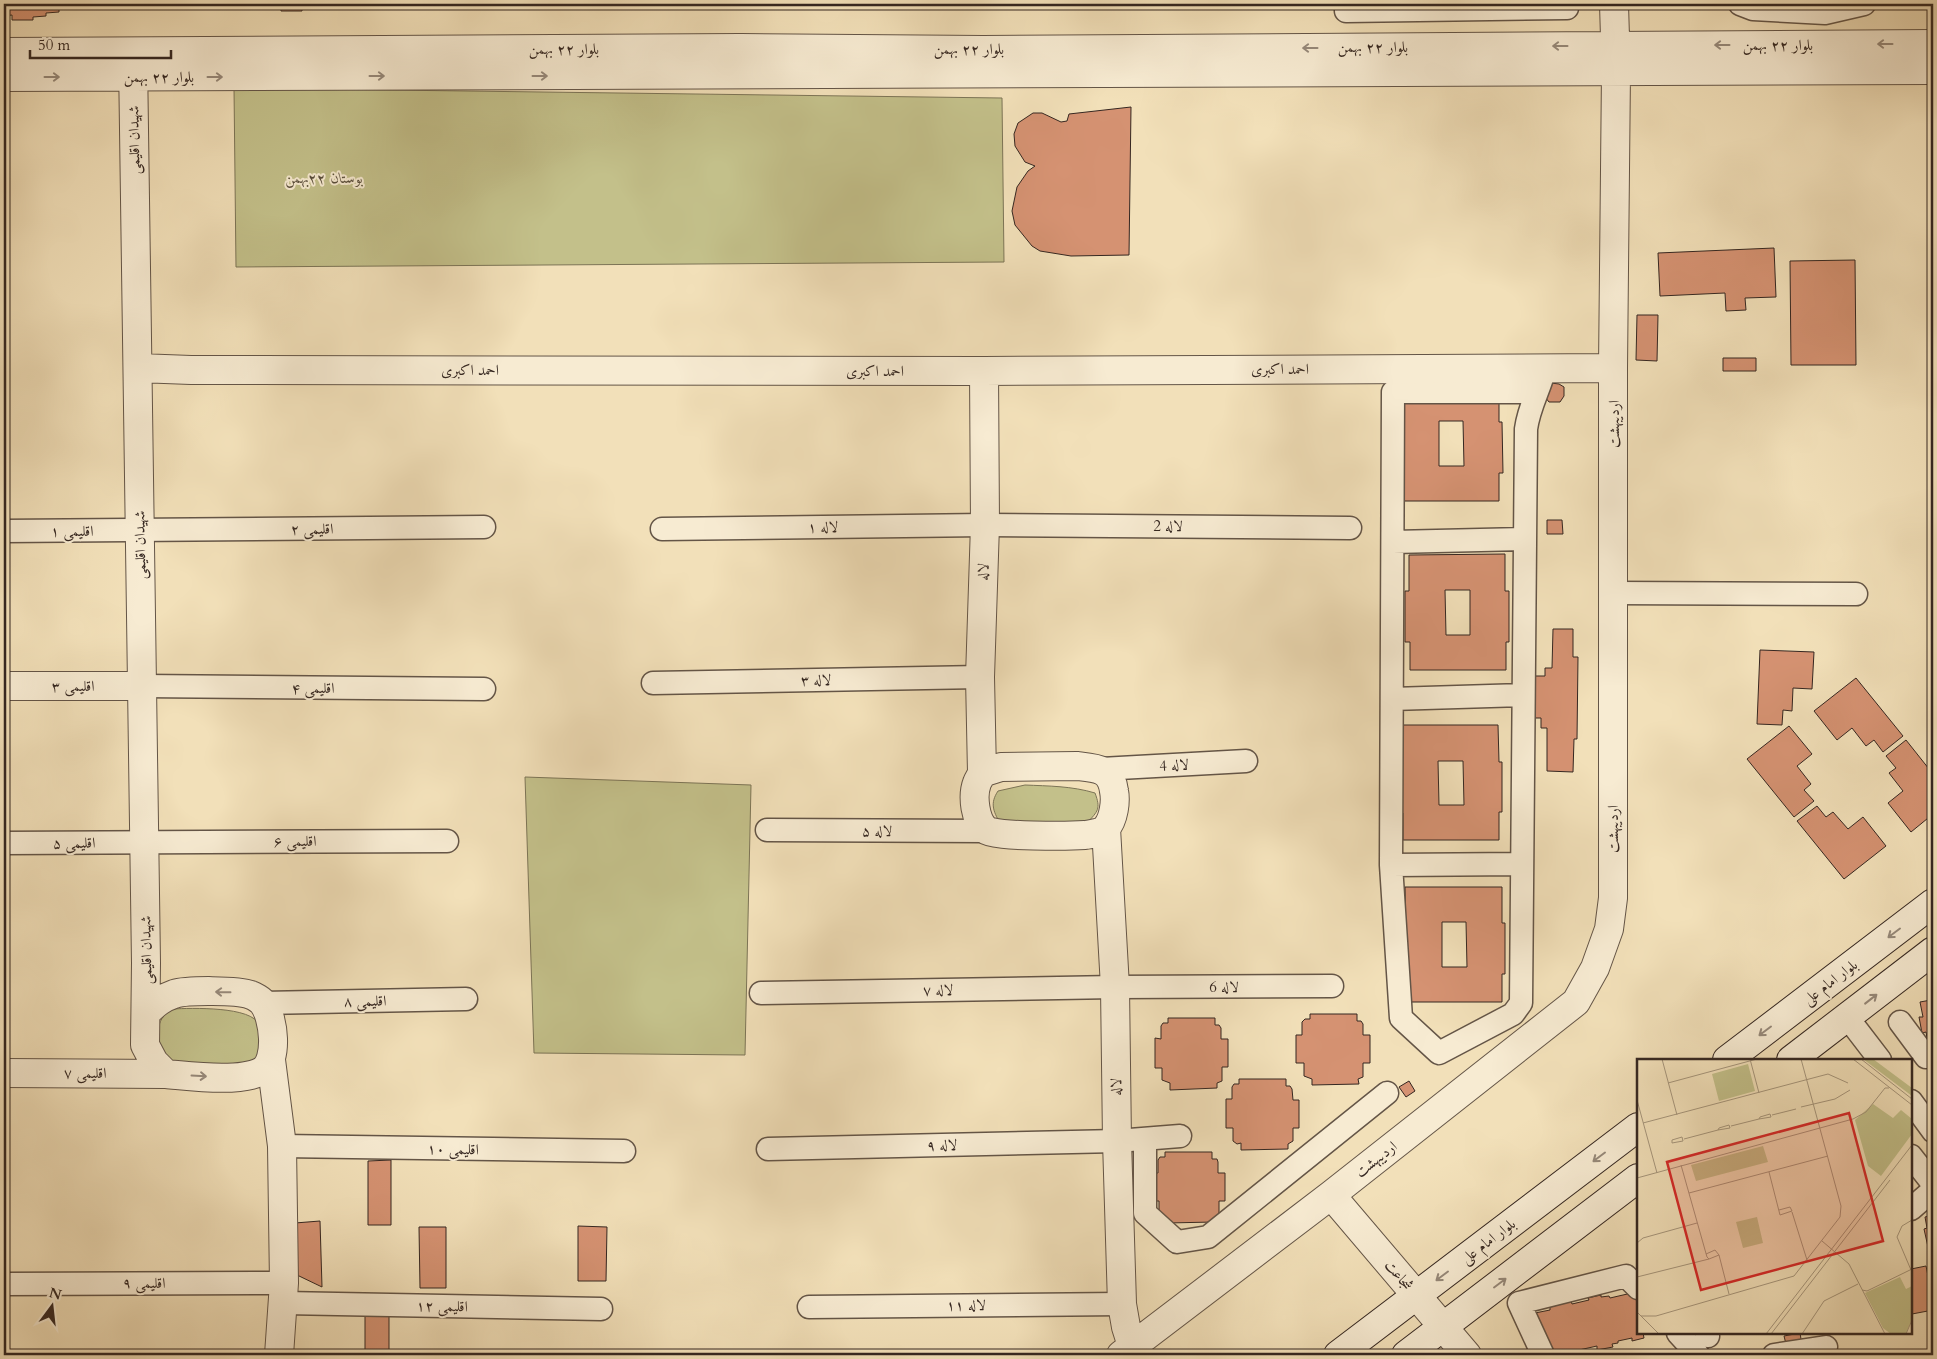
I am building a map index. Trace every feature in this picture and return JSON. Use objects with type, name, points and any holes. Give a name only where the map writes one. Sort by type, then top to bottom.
[{"type":"street","points":[[1346,4],[1346,11],[1567,8],[1568,4]]},
{"type":"street","name":"اردیبهشت","points":[[1126,1350],[1331,1195],[1576,1002],[1595,968],[1609,929],[1613,898],[1614,4]]},
{"type":"street","points":[[1740,4],[1752,9],[1824,13],[1864,4]]},
{"type":"street","name":"بلوار ۲۲ بهمن","points":[[4,77],[133,64],[1615,58],[1933,44]]},
{"type":"street","name":"بلوار ۲۲ بهمن","points":[[4,52],[133,64]]},
{"type":"street","name":"بلوار ۲۲ بهمن","points":[[1615,58],[1933,70]]},
{"type":"street","name":"شهیدان اقلیمی","points":[[133,64],[146,1014]]},
{"type":"street","name":"احمد اکبری","points":[[138,368],[191,370],[984,371],[1541,380],[1613,368]]},
{"type":"street","name":"لاله","points":[[984,371],[985,525],[980,677],[982,773],[976,783],[975,804],[979,821],[986,831]]},
{"type":"street","points":[[1541,380],[1528,412],[1526,429],[1521,1003],[1514,1014],[1439,1052],[1401,1018],[1391,865],[1394,392],[1541,380]]},
{"type":"street","name":"لاله 2","points":[[985,525],[1350,528]]},
{"type":"street","name":"لاله ۱","points":[[662,529],[985,525]]},
{"type":"street","name":"اقلیمی ۲","points":[[140,530],[484,527]]},
{"type":"street","name":"اقلیمی ۱","points":[[4,531],[140,530]]},
{"type":"street","points":[[1393,542],[1524,539]]},
{"type":"street","points":[[1614,593],[1856,594]]},
{"type":"street","name":"لاله ۳","points":[[653,683],[980,677]]},
{"type":"street","name":"اقلیمی ۳","points":[[4,686],[142,686]]},
{"type":"street","name":"اقلیمی ۴","points":[[142,686],[484,689]]},
{"type":"street","points":[[1392,699],[1523,695]]},
{"type":"street","name":"لاله 4","points":[[1101,769],[1246,761]]},
{"type":"street","points":[[982,773],[1001,767],[1077,766],[1101,769],[1108,775],[1114,790],[1113,814],[1106,828],[1097,833],[1083,835],[1000,834],[986,831]]},
{"type":"street","name":"لاله","points":[[1106,828],[1115,987],[1116,1141],[1122,1304],[1126,1327],[1126,1350]]},
{"type":"street","name":"لاله ۵","points":[[767,830],[986,831]]},
{"type":"street","name":"اقلیمی ۶","points":[[144,842],[447,841]]},
{"type":"street","name":"اقلیمی ۵","points":[[4,843],[144,842]]},
{"type":"street","points":[[1391,865],[1522,864]]},
{"type":"street","name":"بلوار امام علی","points":[[1728,1059],[1933,904]]},
{"type":"street","points":[[1792,1059],[1933,951]]},
{"type":"street","points":[[146,963],[157,984],[166,990],[177,993],[226,991],[251,995],[263,1002],[271,1020],[274,1042],[271,1060],[282,1146],[284,1293],[280,1355]]},
{"type":"street","name":"لاله 6","points":[[1115,987],[1332,986]]},
{"type":"street","name":"لاله ۷","points":[[761,993],[1115,987]]},
{"type":"street","points":[[177,993],[159,1000],[146,1014],[144,1024],[145,1045],[154,1062],[166,1074],[232,1078],[262,1070],[271,1060]]},
{"type":"street","name":"اقلیمی ۸","points":[[263,1002],[466,999]]},
{"type":"street","points":[[1847,1017],[1879,1059]]},
{"type":"street","points":[[1900,1022],[1926,1057],[1933,1056]]},
{"type":"street","points":[[108,1074],[130,1062],[145,1045]]},
{"type":"street","name":"اقلیمی ۷","points":[[4,1073],[166,1074]]},
{"type":"street","points":[[1145,1139],[1145,1213],[1177,1242],[1208,1237],[1388,1093]]},
{"type":"street","points":[[1912,1102],[1933,1131]]},
{"type":"street","name":"بلوار امام علی","points":[[1338,1355],[1637,1129]]},
{"type":"street","name":"لاله ۹","points":[[768,1149],[1116,1141],[1180,1136]]},
{"type":"street","name":"اقلیمی ۱۰","points":[[282,1146],[624,1151]]},
{"type":"street","points":[[1912,1157],[1933,1184]]},
{"type":"street","points":[[1406,1355],[1637,1179]]},
{"type":"street","points":[[1912,1208],[1933,1190]]},
{"type":"street","name":"شجاعت","points":[[1331,1195],[1467,1355]]},
{"type":"street","points":[[1543,1355],[1519,1303],[1626,1276],[1637,1287]]},
{"type":"street","name":"اقلیمی ۹","points":[[4,1284],[284,1293]]},
{"type":"street","name":"اقلیمی ۱۲","points":[[284,1293],[601,1309]]},
{"type":"street","name":"لاله ۱۱","points":[[809,1306],[1122,1304]]},
{"type":"street","points":[[1679,1334],[1698,1355]]},
{"type":"street","points":[[1788,1354],[1825,1345]]},
{"type":"green space","name":"بوستان ۲۲بهمن","points":[[234,88],[1002,98],[1004,262],[236,267]]},
{"type":"green space","points":[[525,777],[751,785],[745,1055],[534,1053]]},
{"type":"green space","points":[[1025,785],[1069,788],[1095,793],[1098,806],[1094,816],[1087,823],[1000,823],[993,807],[998,791]]},
{"type":"green space","points":[[173,1009],[220,1009],[245,1014],[254,1019],[259,1025],[261,1057],[241,1071],[162,1060],[158,1039],[159,1025],[166,1013]]},
{"type":"building","points":[[4,4],[59,4],[59,12],[33,17],[33,20],[12,20],[12,15],[4,16]]},
{"type":"building","points":[[266,4],[315,4],[315,8],[302,8],[302,11],[281,11],[281,7],[266,7]]},
{"type":"building","points":[[471,4],[501,4],[501,6],[471,6]]},
{"type":"building","points":[[907,4],[937,4],[937,9],[907,9]]},
{"type":"building","points":[[1124,4],[1191,4],[1191,7],[1139,5],[1139,7],[1124,7]]},
{"type":"building","points":[[1252,4],[1282,4],[1282,7],[1252,8]]},
{"type":"building","points":[[1131,107],[1129,255],[1071,256],[1040,251],[1032,246],[1015,225],[1012,211],[1017,187],[1028,171],[1035,166],[1025,162],[1015,146],[1014,134],[1018,123],[1033,113],[1042,113],[1061,122],[1067,121],[1069,114]]},
{"type":"building","points":[[1774,248],[1776,297],[1745,298],[1746,310],[1726,311],[1725,293],[1660,296],[1658,253]]},
{"type":"building","points":[[1855,260],[1856,365],[1791,365],[1790,261]]},
{"type":"building","points":[[1637,315],[1658,315],[1657,361],[1636,360]]},
{"type":"building","points":[[1723,358],[1756,358],[1756,371],[1723,371]]},
{"type":"building","points":[[1551,383],[1564,387],[1564,396],[1560,402],[1549,402],[1545,397]]},
{"type":"building","points":[[1402,386],[1499,386],[1499,422],[1502,422],[1503,473],[1499,473],[1499,501],[1404,501]],"holes":[[[1439,421],[1463,421],[1464,466],[1439,466]]]},
{"type":"building","points":[[1547,520],[1562,520],[1563,534],[1547,534]]},
{"type":"building","points":[[1505,554],[1505,591],[1509,591],[1509,642],[1506,642],[1506,670],[1410,670],[1410,642],[1405,642],[1405,591],[1409,591],[1409,555]],"holes":[[[1445,590],[1470,590],[1470,635],[1446,635]]]},
{"type":"building","points":[[1553,629],[1573,629],[1573,657],[1578,657],[1577,739],[1574,739],[1573,772],[1547,771],[1547,728],[1541,728],[1541,718],[1535,718],[1535,676],[1545,676],[1545,668],[1552,668]]},
{"type":"building","points":[[1760,650],[1814,652],[1812,689],[1793,688],[1792,711],[1783,710],[1782,725],[1757,724]]},
{"type":"building","points":[[1856,678],[1903,736],[1883,752],[1874,740],[1866,746],[1852,728],[1837,740],[1814,711]]},
{"type":"building","points":[[1402,725],[1498,725],[1499,762],[1502,762],[1502,812],[1499,812],[1499,840],[1403,840],[1403,813],[1399,813]],"holes":[[[1438,761],[1463,761],[1464,805],[1439,805]]]},
{"type":"building","points":[[1789,726],[1812,754],[1797,766],[1811,784],[1804,790],[1814,801],[1794,817],[1747,759]]},
{"type":"building","points":[[1906,740],[1933,774],[1933,814],[1911,832],[1888,803],[1903,791],[1889,773],[1896,768],[1886,756]]},
{"type":"building","points":[[1817,806],[1826,817],[1833,812],[1848,829],[1863,817],[1886,846],[1844,879],[1797,821]]},
{"type":"building","points":[[1405,887],[1502,887],[1502,923],[1505,923],[1505,974],[1502,974],[1502,1002],[1407,1002]],"holes":[[[1442,922],[1466,922],[1467,967],[1442,967]]]},
{"type":"building","points":[[1931,1000],[1933,1002],[1933,1048],[1929,1049],[1926,1032],[1922,1033],[1919,1017],[1923,1017],[1920,1002]]},
{"type":"building","points":[[1310,1014],[1357,1014],[1357,1021],[1361,1021],[1363,1024],[1363,1035],[1370,1035],[1370,1063],[1363,1063],[1363,1077],[1358,1079],[1359,1084],[1312,1085],[1312,1079],[1304,1076],[1304,1063],[1296,1063],[1296,1035],[1302,1035],[1302,1022],[1305,1019],[1310,1019]]},
{"type":"building","points":[[1168,1018],[1215,1018],[1215,1025],[1219,1025],[1221,1028],[1221,1039],[1228,1039],[1228,1067],[1222,1067],[1222,1081],[1217,1083],[1217,1088],[1170,1090],[1170,1083],[1162,1080],[1162,1068],[1155,1068],[1155,1038],[1161,1039],[1161,1026],[1163,1023],[1168,1023]]},
{"type":"building","points":[[1239,1079],[1286,1079],[1286,1086],[1290,1086],[1292,1089],[1293,1100],[1299,1100],[1299,1128],[1293,1128],[1293,1141],[1288,1144],[1288,1149],[1241,1150],[1241,1143],[1237,1144],[1233,1141],[1233,1128],[1226,1128],[1226,1099],[1232,1099],[1232,1087],[1234,1084],[1239,1084]]},
{"type":"building","points":[[1409,1081],[1415,1091],[1406,1097],[1399,1087]]},
{"type":"building","points":[[1165,1152],[1212,1152],[1212,1159],[1217,1159],[1218,1173],[1225,1173],[1225,1201],[1219,1201],[1219,1215],[1214,1217],[1214,1222],[1167,1223],[1167,1217],[1159,1214],[1159,1201],[1152,1201],[1152,1173],[1158,1173],[1158,1160],[1160,1157],[1165,1157]]},
{"type":"building","points":[[391,1160],[391,1225],[368,1225],[368,1161]]},
{"type":"building","points":[[1933,1215],[1933,1259],[1931,1247],[1928,1247],[1924,1229],[1927,1228],[1925,1217]]},
{"type":"building","points":[[320,1221],[322,1287],[297,1275],[295,1223]]},
{"type":"building","points":[[578,1226],[607,1227],[606,1281],[578,1281]]},
{"type":"building","points":[[419,1227],[446,1227],[446,1288],[420,1288]]},
{"type":"building","points":[[1926,1266],[1928,1276],[1931,1276],[1933,1288],[1933,1310],[1912,1314],[1912,1269]]},
{"type":"building","points":[[1636,1292],[1637,1334],[1643,1334],[1644,1338],[1632,1341],[1632,1338],[1618,1341],[1618,1343],[1612,1344],[1613,1347],[1597,1350],[1597,1346],[1579,1350],[1580,1353],[1569,1355],[1567,1353],[1559,1355],[1558,1352],[1544,1355],[1535,1313],[1550,1310],[1550,1307],[1557,1304],[1571,1301],[1572,1304],[1601,1295],[1601,1297],[1609,1296],[1610,1298]]},
{"type":"building","points":[[365,1313],[389,1313],[389,1355],[365,1355]]},
{"type":"building","points":[[1800,1334],[1802,1345],[1787,1348],[1784,1336]]}]
